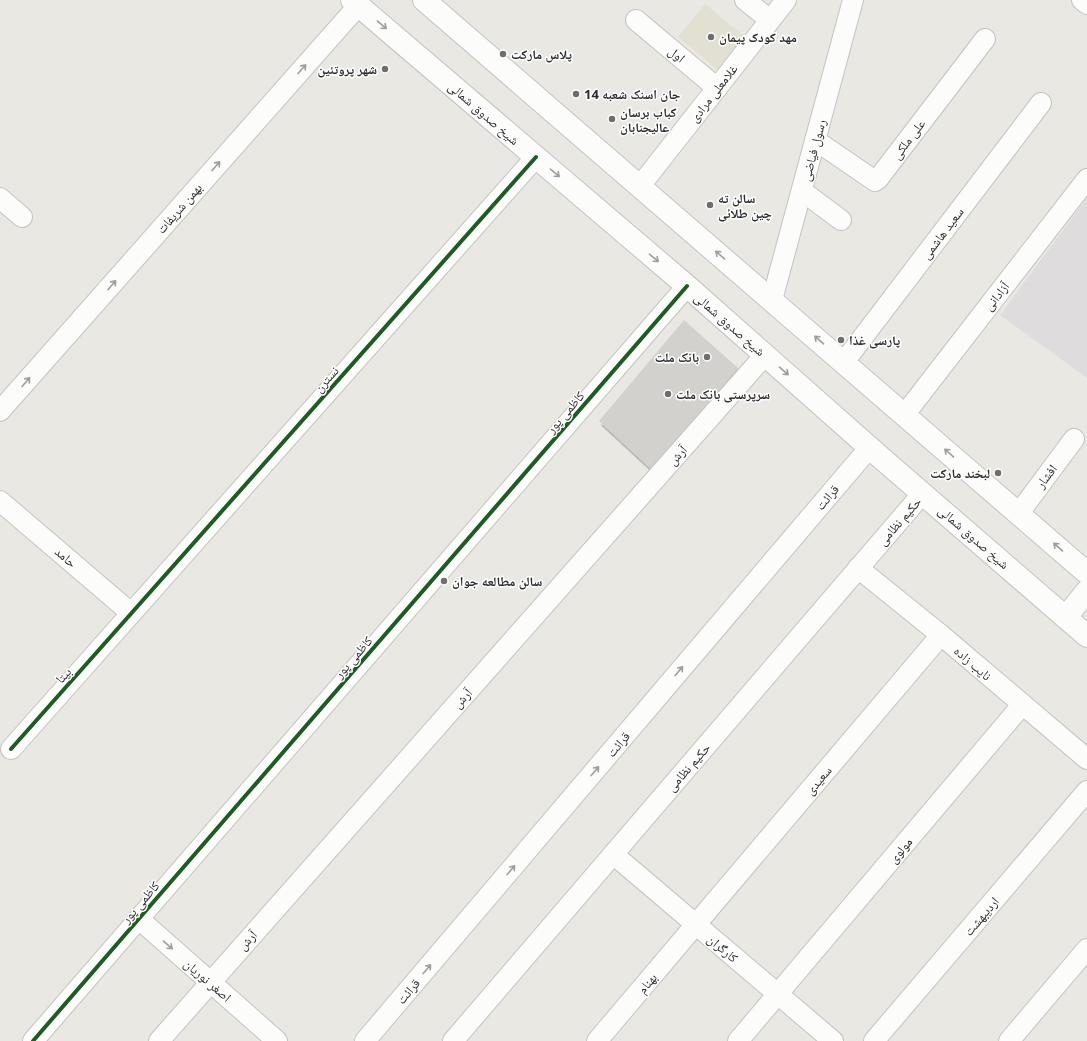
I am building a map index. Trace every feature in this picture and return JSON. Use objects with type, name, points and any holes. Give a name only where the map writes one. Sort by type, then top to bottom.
[{"type":"main road","points":[[424,0],[905,414],[1087,573]]},
{"type":"main road","name":"شیخ صدوق شمالی","points":[[355,3],[687,286],[1087,636]]},
{"type":"main road","points":[[1066,617],[1087,590]]},
{"type":"street","points":[[745,0],[770,20]]},
{"type":"street","name":"غلامعلی مرادی","points":[[640,186],[786,0]]},
{"type":"street","name":"رسول فیاضی","points":[[772,300],[853,0]]},
{"type":"street","points":[[1082,0],[1087,4]]},
{"type":"street","name":"بهمن شریفات","points":[[0,411],[355,3]]},
{"type":"street","name":"اول","points":[[636,20],[717,88]]},
{"type":"street","name":"علی ملکی","points":[[815,140],[875,181],[985,39]]},
{"type":"street","name":"سعید هاشمی","points":[[844,362],[1041,103]]},
{"type":"street","name":"نسترن","points":[[131,614],[536,157]]},
{"type":"street","name":"آزادانی","points":[[905,414],[1087,179]]},
{"type":"street","points":[[802,192],[841,220]]},
{"type":"street","points":[[0,198],[22,217]]},
{"type":"street","name":"کاظمی پور","points":[[33,1041],[687,286]]},
{"type":"street","name":"آرش","points":[[159,1041],[765,355]]},
{"type":"street","name":"افشار","points":[[1018,513],[1074,439]]},
{"type":"street","name":"قرائت","points":[[365,1041],[870,447]]},
{"type":"street","name":"حکیم نظامی","points":[[453,1041],[923,493]]},
{"type":"street","name":"حامد","points":[[0,501],[131,614]]},
{"type":"street","name":"نایب زاده","points":[[858,568],[941,635],[1087,760]]},
{"type":"street","name":"بیتا","points":[[11,749],[131,614]]},
{"type":"street","name":"سعیدی","points":[[696,925],[941,635]]},
{"type":"street","name":"مولوی","points":[[738,1041],[1022,705]]},
{"type":"street","name":"اردیبهشت","points":[[874,1041],[1087,791]]},
{"type":"street","name":"کارگران","points":[[613,854],[833,1041]]},
{"type":"street","name":"اصغر نوریان","points":[[138,920],[277,1041]]},
{"type":"street","name":"بهنام","points":[[597,1041],[696,925]]},
{"type":"street","points":[[1009,1041],[1087,949]]},
{"type":"shaded area","name":"مهد کودک پیمان","points":[[705,4],[745,37],[718,70],[678,37]]},
{"type":"shaded area","points":[[1087,198],[1087,378],[1000,315]]},
{"type":"building","name":"سرپرستی بانک ملت","points":[[684,320],[738,368],[652,470],[599,421]]},
{"type":"cycle path","points":[[11,749],[536,157]]},
{"type":"cycle path","points":[[33,1041],[687,286]]},
{"type":"place","name":"مهد کودک پیمان","points":[[711,37]]},
{"type":"place","name":"پلاس مارکت","points":[[503,54]]},
{"type":"place","name":"شهر پروتئین","points":[[385,69]]},
{"type":"place","name":"جان اسنک شعبه 14","points":[[576,94]]},
{"type":"place","name":"کباب برسان عالیجنابان","points":[[612,119]]},
{"type":"place","name":"سالن ته چین طلائی","points":[[710,205]]},
{"type":"place","name":"پارسی غذا","points":[[841,340]]},
{"type":"place","name":"بانک ملت","points":[[707,357]]},
{"type":"place","name":"سرپرستی بانک ملت","points":[[668,394]]},
{"type":"place","name":"لبخند مارکت","points":[[998,473]]},
{"type":"place","name":"سالن مطالعه جوان","points":[[444,581]]}]
